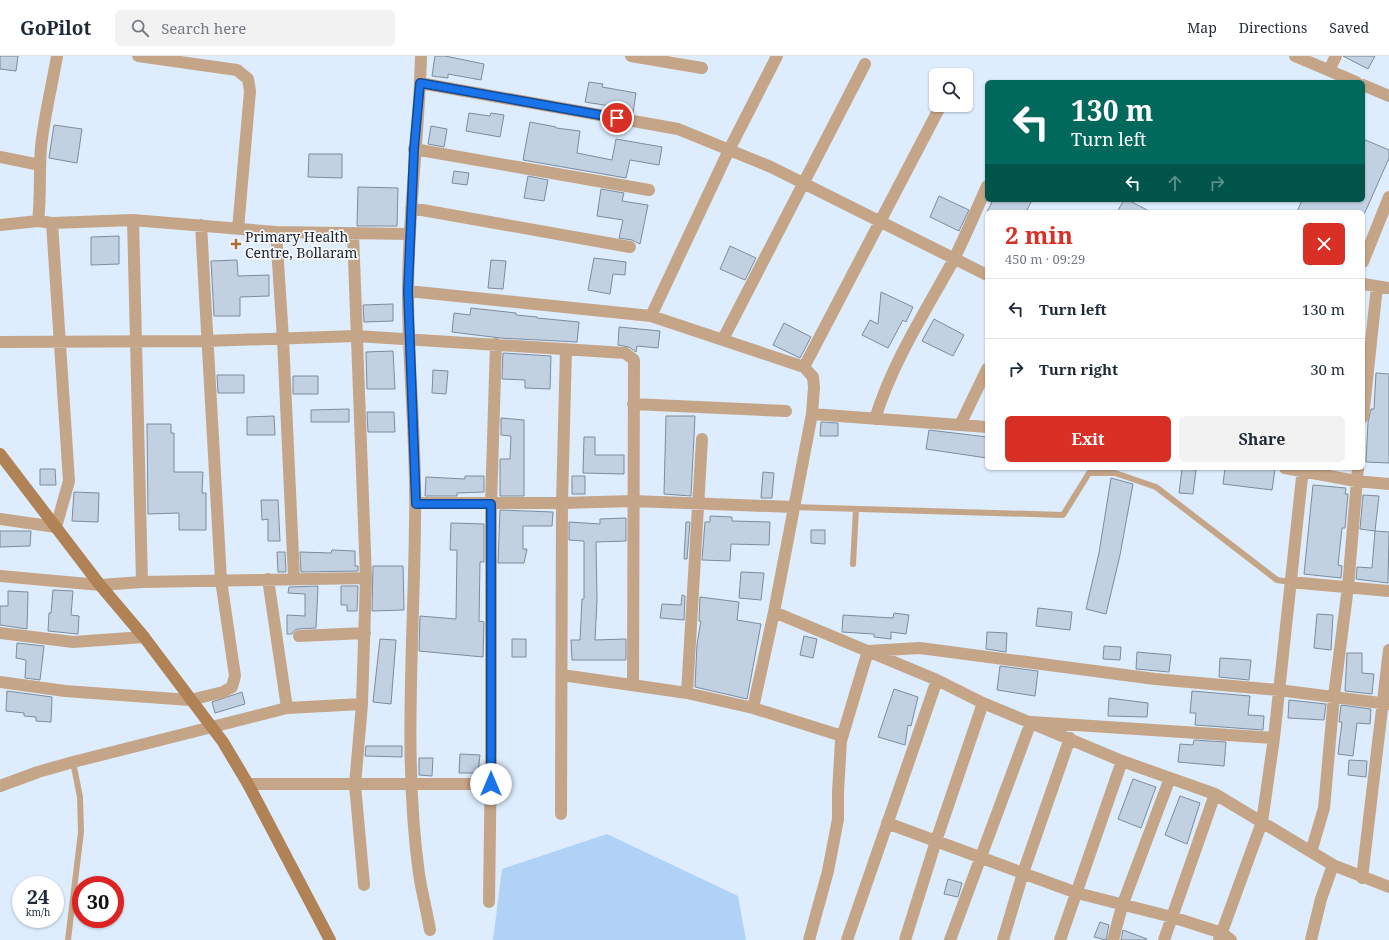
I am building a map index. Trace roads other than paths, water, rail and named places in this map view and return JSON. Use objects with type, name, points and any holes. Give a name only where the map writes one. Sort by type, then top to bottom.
[{"type":"street","points":[[38,221],[40,201],[38,186],[42,146],[57,56]]},
{"type":"street","points":[[138,56],[207,61],[237,70],[248,79],[250,92],[238,229]]},
{"type":"street","points":[[421,56],[414,149],[408,291],[408,338],[416,504],[412,647],[411,783],[419,874],[430,930]]},
{"type":"street","points":[[631,56],[702,68]]},
{"type":"street","points":[[650,316],[729,150],[777,56]]},
{"type":"street","points":[[1295,56],[1352,80]]},
{"type":"street","points":[[1329,70],[1336,56]]},
{"type":"street","points":[[723,339],[802,183],[865,64]]},
{"type":"street","points":[[420,83],[678,130],[771,167],[985,274]]},
{"type":"street","points":[[1365,86],[1389,96]]},
{"type":"street","points":[[804,367],[937,112]]},
{"type":"street","points":[[414,149],[649,190]]},
{"type":"street","points":[[0,157],[40,165]]},
{"type":"street","points":[[875,418],[880,400],[915,329],[953,259],[985,190]]},
{"type":"street","points":[[1365,257],[1389,197]]},
{"type":"street","points":[[411,208],[630,247]]},
{"type":"street","points":[[0,225],[38,221],[52,223],[133,220],[276,232],[410,234]]},
{"type":"street","points":[[133,220],[142,582]]},
{"type":"street","points":[[52,223],[69,481],[56,527]]},
{"type":"street","points":[[0,682],[65,691],[190,700],[222,692],[232,687],[235,676],[221,580],[206,341],[201,225]]},
{"type":"street","points":[[276,232],[283,339],[294,578]]},
{"type":"street","points":[[353,233],[366,578],[362,704],[355,785],[364,885]]},
{"type":"street","points":[[1365,284],[1383,287],[1365,404]]},
{"type":"street","points":[[408,291],[650,316],[804,367],[813,377],[814,388],[812,414],[774,612],[753,708]]},
{"type":"street","points":[[0,342],[136,340],[206,341],[356,336],[408,338],[625,353],[631,356],[634,360],[633,686]]},
{"type":"street","points":[[489,902],[491,784],[491,504],[496,344]]},
{"type":"street","points":[[561,814],[562,503],[566,349]]},
{"type":"street","points":[[960,425],[985,373]]},
{"type":"street","points":[[633,404],[786,411]]},
{"type":"street","points":[[812,414],[985,427]]},
{"type":"street","points":[[687,693],[702,439]]},
{"type":"street","points":[[0,454],[100,585],[144,637],[223,742],[248,784],[329,940]]},
{"type":"street","points":[[887,823],[1077,893],[1122,906],[1172,917],[1224,938],[1262,822],[1274,738],[1302,470],[1356,481],[1389,484]]},
{"type":"street","points":[[1311,852],[1324,808],[1334,696],[1348,587],[1358,470]]},
{"type":"street","points":[[416,504],[633,501],[794,507]]},
{"type":"street","points":[[0,519],[56,527]]},
{"type":"street","points":[[0,576],[100,585],[142,582],[294,578],[366,578]]},
{"type":"street","points":[[268,579],[287,708]]},
{"type":"street","points":[[1290,582],[1389,591]]},
{"type":"street","points":[[774,612],[937,680],[983,703],[1070,738],[1122,761],[1215,794],[1333,865],[1362,878],[1389,887]]},
{"type":"street","points":[[0,633],[73,642],[144,637]]},
{"type":"street","points":[[299,636],[365,633]]},
{"type":"street","points":[[868,651],[920,648],[1155,679],[1334,696],[1386,704]]},
{"type":"street","points":[[1362,878],[1386,704],[1389,650]]},
{"type":"street","points":[[809,940],[828,871],[838,819],[838,769],[842,736],[868,651]]},
{"type":"street","points":[[562,675],[687,693],[753,708],[842,736]]},
{"type":"street","points":[[847,940],[937,680]]},
{"type":"street","points":[[905,940],[936,841],[983,703]]},
{"type":"street","points":[[0,786],[38,772],[73,762],[179,736],[210,726],[287,708],[362,704]]},
{"type":"street","points":[[1031,722],[1274,738]]},
{"type":"street","points":[[950,940],[1031,722]]},
{"type":"street","points":[[1003,940],[1023,873],[1070,738]]},
{"type":"street","points":[[1060,940],[1122,761]]},
{"type":"street","points":[[1113,940],[1122,906],[1170,778]]},
{"type":"street","points":[[248,784],[491,784]]},
{"type":"street","points":[[1164,940],[1215,794]]},
{"type":"street","points":[[1311,940],[1321,899],[1333,865]]},
{"type":"lane","points":[[794,507],[1063,514],[1089,473],[1115,473],[1156,487],[1277,580],[1290,582]]},
{"type":"lane","points":[[853,564],[856,509]]},
{"type":"lane","points":[[68,940],[81,832],[80,797],[73,762]]},
{"type":"water","points":[[607,834],[738,896],[746,940],[493,940],[502,869]]},
{"type":"place","name":"Primary Health Centre, Bollaram","points":[[236,244]]}]
